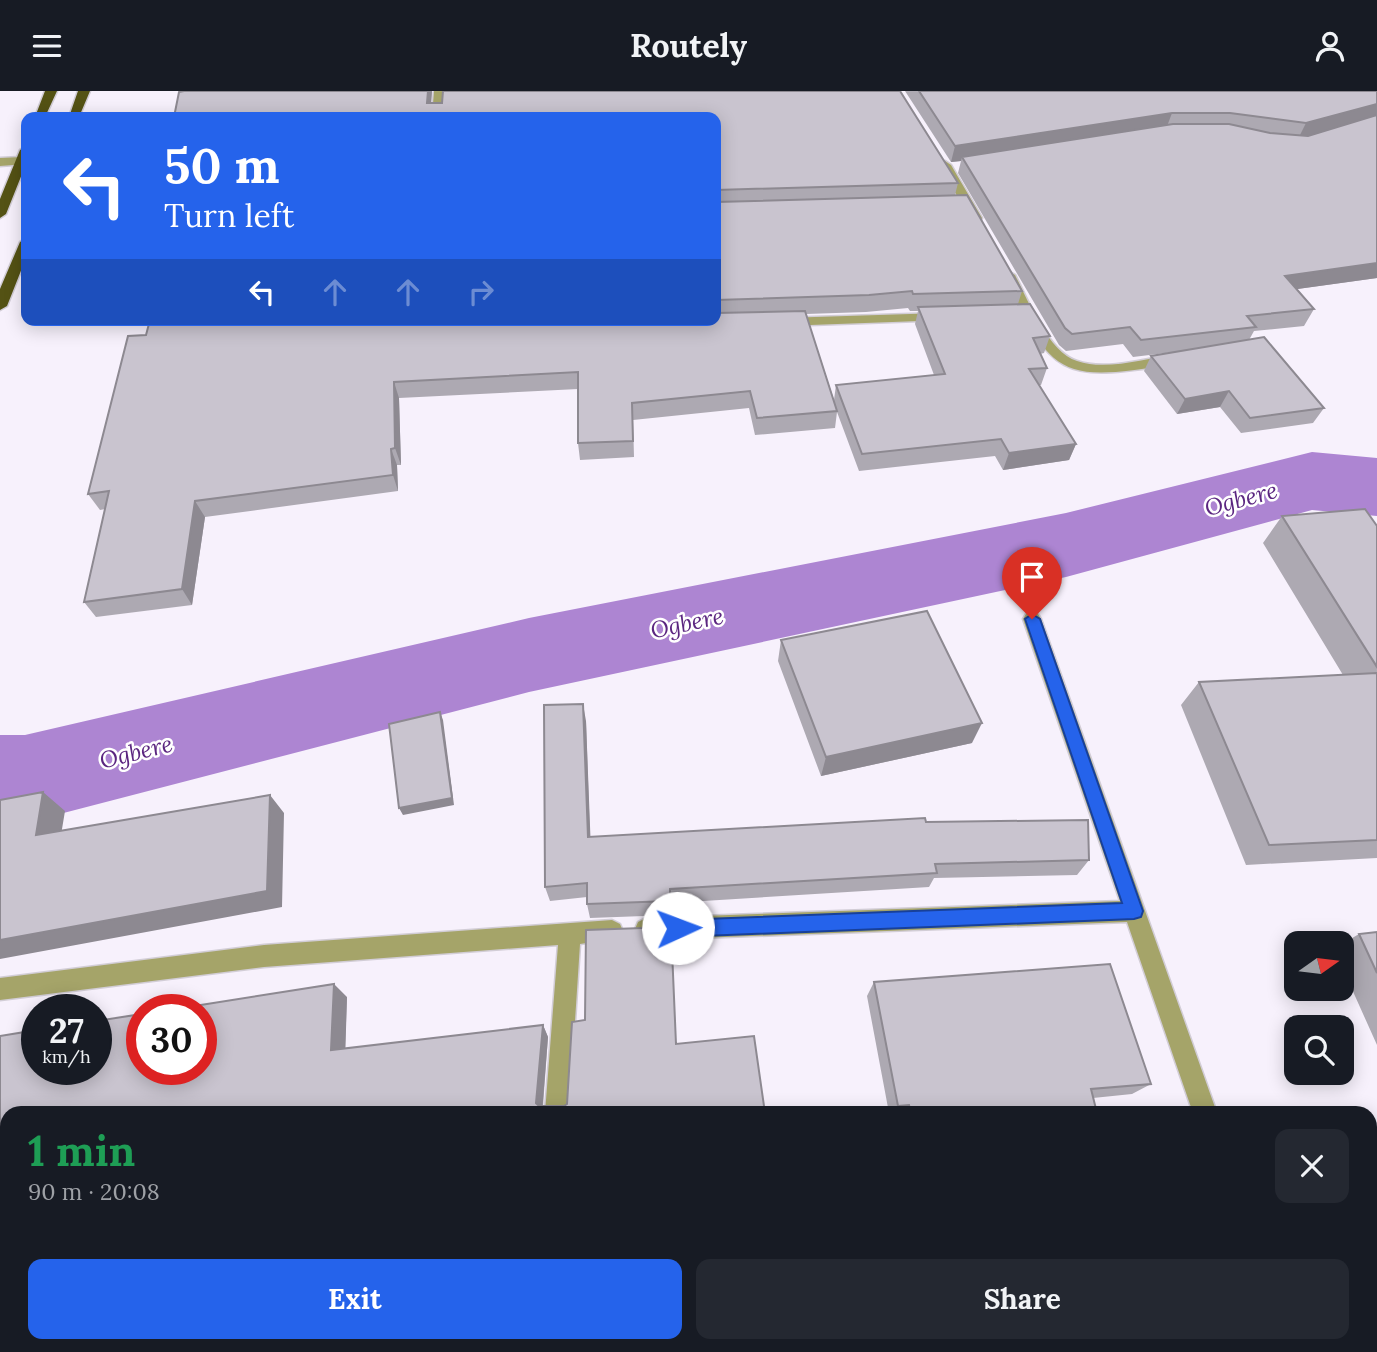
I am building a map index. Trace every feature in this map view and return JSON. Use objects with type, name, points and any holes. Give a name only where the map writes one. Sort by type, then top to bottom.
[{"type":"highway","points":[[42,112],[51,91]]},
{"type":"highway","points":[[76,112],[84,91]]},
{"type":"highway","points":[[0,214],[21,162]]},
{"type":"highway","points":[[0,306],[21,254]]},
{"type":"street","points":[[438,112],[440,91]]},
{"type":"street","points":[[0,162],[21,156]]},
{"type":"street","points":[[949,165],[962,205],[981,227]]},
{"type":"street","points":[[999,260],[1024,315],[1051,350],[1070,364],[1112,367],[1191,356]]},
{"type":"street","points":[[770,322],[962,317]]},
{"type":"street","points":[[1032,619],[1203,1106]]},
{"type":"street","points":[[0,989],[264,956],[570,932],[1134,911]]},
{"type":"street","points":[[558,1106],[570,932]]},
{"type":"building","points":[[428,91],[427,103],[442,103],[443,91],[900,91],[958,183],[721,190],[721,112],[175,112],[179,92]]},
{"type":"building","points":[[919,91],[1377,91],[1377,104],[1306,123],[1230,113],[1172,113],[955,146]]},
{"type":"building","points":[[1377,115],[1377,263],[1285,276],[1314,309],[1247,316],[1256,327],[1141,340],[1130,327],[1072,334],[1065,328],[962,157],[1173,124],[1229,124],[1270,133],[1308,136]]},
{"type":"building","points":[[967,195],[1022,291],[913,294],[912,291],[721,300],[721,202]]},
{"type":"building","points":[[1030,304],[1050,336],[1033,338],[1047,368],[1029,369],[1076,444],[1009,453],[1001,439],[862,454],[836,385],[945,374],[918,307]]},
{"type":"building","points":[[805,311],[837,411],[757,418],[750,391],[632,403],[633,441],[578,443],[578,372],[394,382],[395,448],[391,449],[393,475],[195,501],[182,589],[84,602],[109,491],[88,494],[128,336],[146,335],[148,326],[721,326],[721,313]]},
{"type":"building","points":[[1264,337],[1324,408],[1250,418],[1229,391],[1185,399],[1151,356]]},
{"type":"building","points":[[1365,509],[1377,526],[1377,667],[1282,516]]},
{"type":"building","points":[[927,611],[982,723],[826,757],[781,640]]},
{"type":"building","points":[[1377,673],[1377,840],[1269,845],[1199,682]]},
{"type":"building","points":[[583,704],[588,837],[925,818],[926,822],[1088,820],[1089,860],[935,864],[937,873],[670,889],[670,901],[587,904],[587,883],[545,887],[544,705]]},
{"type":"building","points":[[440,712],[452,798],[399,808],[389,724]]},
{"type":"building","points":[[43,792],[36,835],[270,795],[267,891],[0,940],[0,800]]},
{"type":"building","points":[[671,927],[676,1044],[754,1036],[764,1106],[564,1106],[567,1104],[572,1022],[585,1020],[586,930]]},
{"type":"building","points":[[1377,932],[1377,973],[1359,934]]},
{"type":"building","points":[[1110,964],[1151,1084],[1091,1089],[1095,1106],[898,1106],[874,982]]},
{"type":"building","points":[[334,984],[331,1050],[543,1025],[536,1103],[539,1106],[0,1106],[0,1036],[21,1033],[21,1085],[112,1085],[112,1019],[126,1016],[126,1085],[217,1085],[217,1002]]},
{"type":"waterway","name":"Ogbere","points":[[0,779],[25,779],[529,655],[1066,545],[1312,481],[1377,487]]},
{"type":"route","points":[[678,928],[1134,911],[1032,619]]}]
